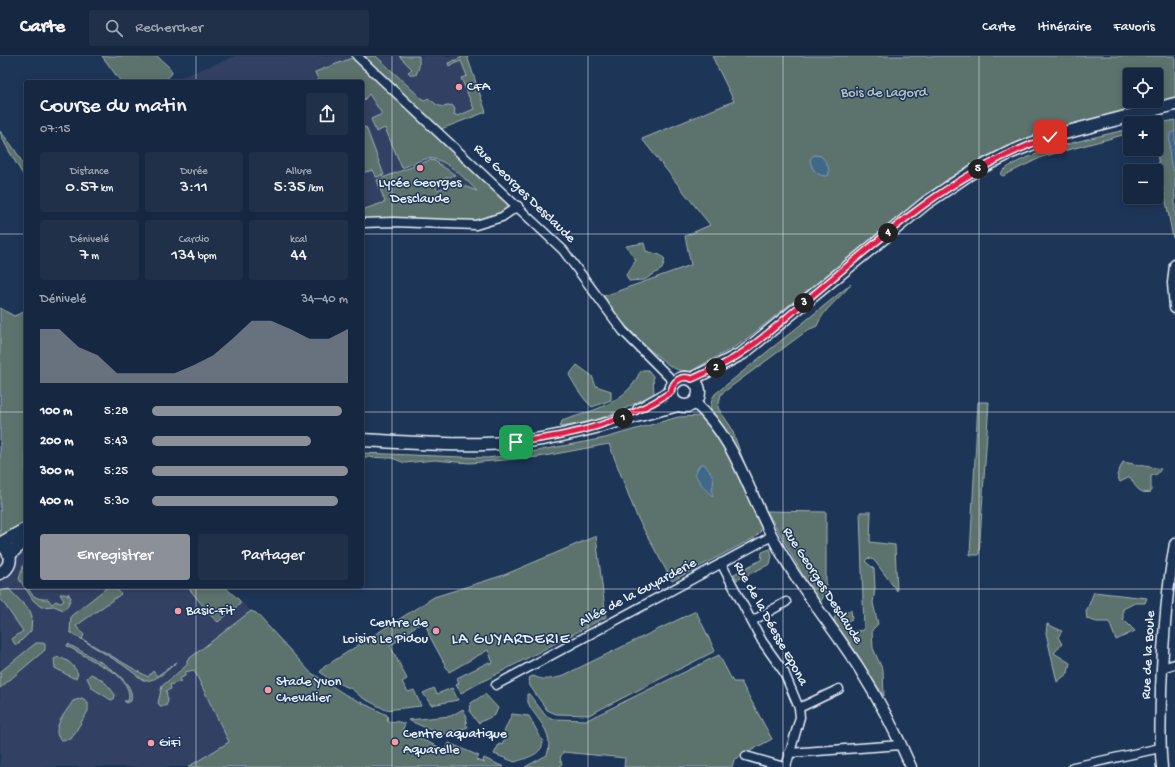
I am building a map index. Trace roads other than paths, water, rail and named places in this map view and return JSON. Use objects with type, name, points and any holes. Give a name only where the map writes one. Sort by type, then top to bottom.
[{"type":"main road","points":[[696,384],[743,353],[926,203],[972,172],[1009,153],[1050,137],[1172,106]]},
{"type":"main road","points":[[622,419],[673,387],[683,378],[696,384]]},
{"type":"main road","points":[[364,440],[456,444],[499,444],[535,440],[576,432],[679,405],[687,406],[694,402],[699,396],[696,384]]},
{"type":"main road","points":[[673,387],[673,399],[679,405]]},
{"type":"main road","points":[[10,554],[8,550],[0,544],[24,530]]},
{"type":"main road","points":[[0,573],[8,567],[10,554],[24,541]]},
{"type":"street","name":"Rue Georges Desclaude","points":[[357,56],[563,250],[623,332],[673,387]]},
{"type":"street","points":[[364,224],[393,222],[476,225],[502,216],[518,206]]},
{"type":"street","points":[[1175,265],[1173,283],[1175,308]]},
{"type":"street","name":"Rue Georges Desclaude","points":[[694,402],[722,433],[772,536],[810,599],[858,666],[883,707],[911,767]]},
{"type":"street","name":"Allée de la Guyarderie","points":[[496,685],[772,536]]},
{"type":"street","name":"Rue de la Boule","points":[[1162,767],[1160,748],[1162,668],[1168,582],[1175,544]]},
{"type":"street","name":"Rue de la Déesse Epona","points":[[721,563],[762,641],[784,672],[799,708],[800,717],[785,767]]},
{"type":"street","points":[[752,621],[786,602]]},
{"type":"street","points":[[1162,668],[1175,664]]},
{"type":"street","points":[[799,708],[839,690]]},
{"type":"street","points":[[789,753],[901,744]]},
{"type":"street","points":[[1073,767],[1160,748]]},
{"type":"street","points":[[746,756],[785,767]]},
{"type":"place","name":"CFA","points":[[459,87]]},
{"type":"place","name":"Lycée Georges Desclaude","points":[[420,168]]},
{"type":"place","name":"Basic-Fit","points":[[178,611]]},
{"type":"place","name":"Centre de Loisirs Le Pidou","points":[[436,631]]},
{"type":"place","name":"Stade Yvon Chevalier","points":[[268,690]]},
{"type":"place","name":"Centre aquatique Aquarelle","points":[[395,742]]},
{"type":"place","name":"GiFi","points":[[151,743]]},
{"type":"district","name":"LA GUYARDERIE","points":[[511,640]]},
{"type":"park label","name":"Bois de Lagord","points":[[884,93]]}]
